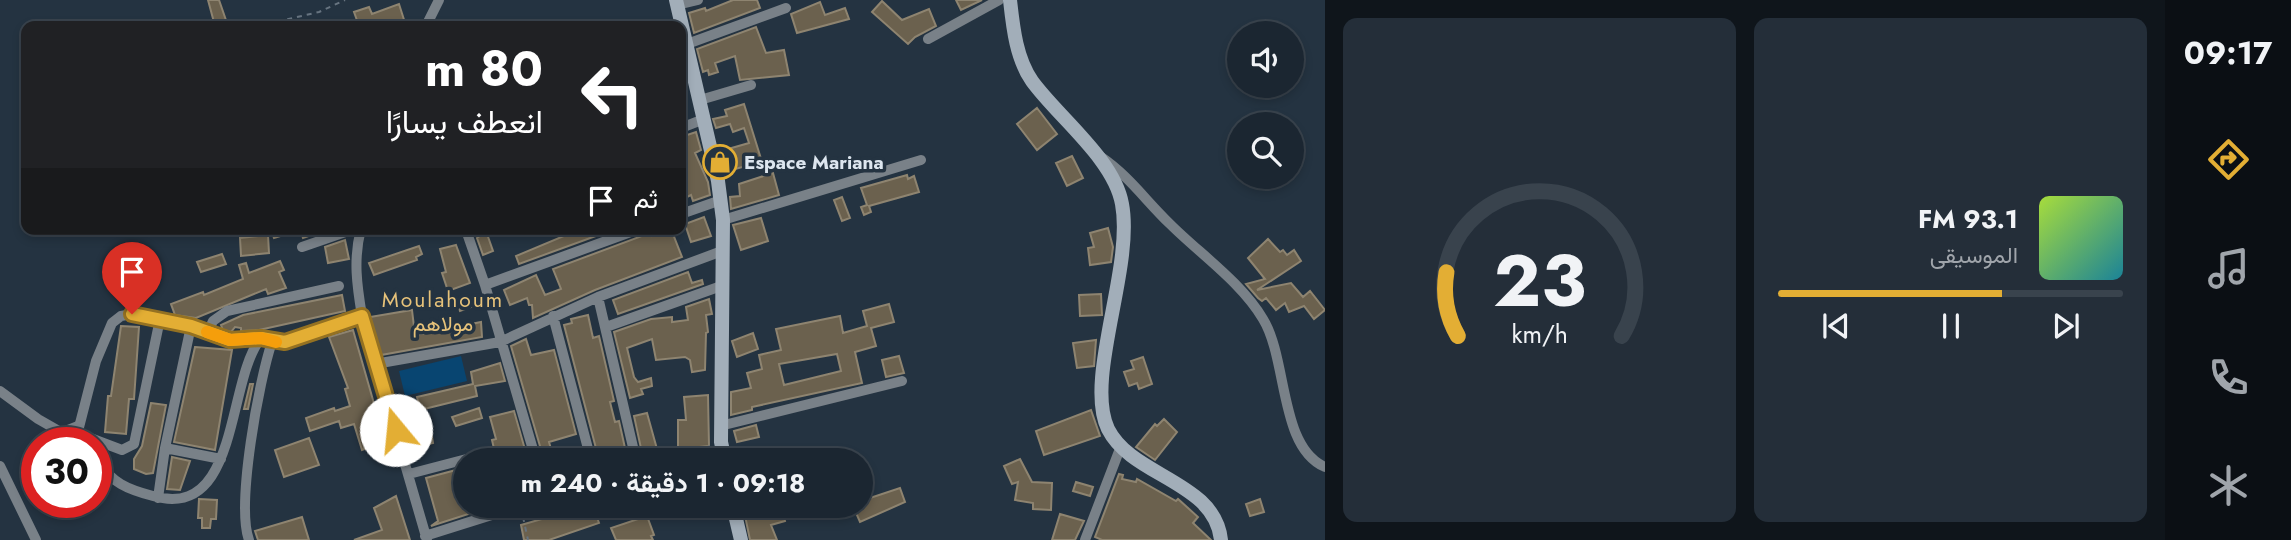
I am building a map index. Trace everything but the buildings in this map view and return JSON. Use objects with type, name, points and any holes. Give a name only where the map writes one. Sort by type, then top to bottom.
[{"type":"main road","points":[[1010,0],[1014,35],[1031,80],[1113,179],[1122,202],[1125,231],[1101,384],[1105,418],[1126,454],[1190,492],[1207,509],[1220,531],[1221,540]]},
{"type":"main road","points":[[676,2],[681,21]]},
{"type":"main road","points":[[686,40],[705,119],[723,220],[722,448]]},
{"type":"main road","points":[[736,518],[741,540]]},
{"type":"street","points":[[428,21],[439,0]]},
{"type":"street","points":[[676,2],[698,0]]},
{"type":"street","points":[[928,39],[999,0]]},
{"type":"street","points":[[687,44],[786,8]]},
{"type":"street","points":[[700,100],[751,85]]},
{"type":"street","points":[[686,126],[705,119]]},
{"type":"street","points":[[1088,148],[1125,173],[1167,222],[1238,289],[1263,318],[1275,344],[1299,444],[1317,464],[1325,467]]},
{"type":"street","points":[[723,220],[921,160]]},
{"type":"street","points":[[686,212],[721,201]]},
{"type":"street","points":[[302,247],[337,235]]},
{"type":"street","points":[[359,235],[355,249],[362,316],[426,538],[497,518]]},
{"type":"street","points":[[468,235],[532,448]]},
{"type":"street","points":[[485,285],[622,235]]},
{"type":"street","points":[[375,364],[500,342],[553,316],[722,251]]},
{"type":"street","points":[[606,327],[724,285]]},
{"type":"street","points":[[208,332],[213,321],[227,311],[339,286]]},
{"type":"street","points":[[598,298],[633,448]]},
{"type":"street","points":[[81,427],[96,361],[112,323],[132,314],[191,326],[230,340],[285,342],[362,316]]},
{"type":"street","points":[[553,316],[588,448]]},
{"type":"street","points":[[112,446],[122,450],[134,444],[160,319]]},
{"type":"street","points":[[158,498],[165,448],[191,326]]},
{"type":"street","points":[[112,479],[116,484],[158,498],[180,500],[192,495],[204,485],[221,460],[230,434],[243,369],[249,354],[267,340]]},
{"type":"street","points":[[249,540],[244,528],[245,504],[267,340]]},
{"type":"street","points":[[724,425],[902,381]]},
{"type":"street","points":[[0,391],[38,419],[54,427]]},
{"type":"street","points":[[1085,540],[1121,446]]},
{"type":"street","points":[[165,448],[221,460]]},
{"type":"street","points":[[409,474],[453,463]]},
{"type":"street","points":[[0,466],[36,540]]},
{"type":"path","points":[[280,21],[319,12],[345,0]]},
{"type":"path","points":[[704,448],[721,442]]},
{"type":"path","points":[[523,518],[528,540]]},
{"type":"shaded area","points":[[461,356],[467,381],[405,396],[399,371]]},
{"type":"slow traffic","points":[[207,332],[230,340],[261,338],[276,342]]},
{"type":"place","name":"Espace Mariana","points":[[720,162]]},
{"type":"district","name":"Moulahoum مولاهم","points":[[443,312]]},
{"type":"route","points":[[132,314],[191,326],[230,340],[261,338],[272,342],[285,342],[362,316],[396,430]]}]
